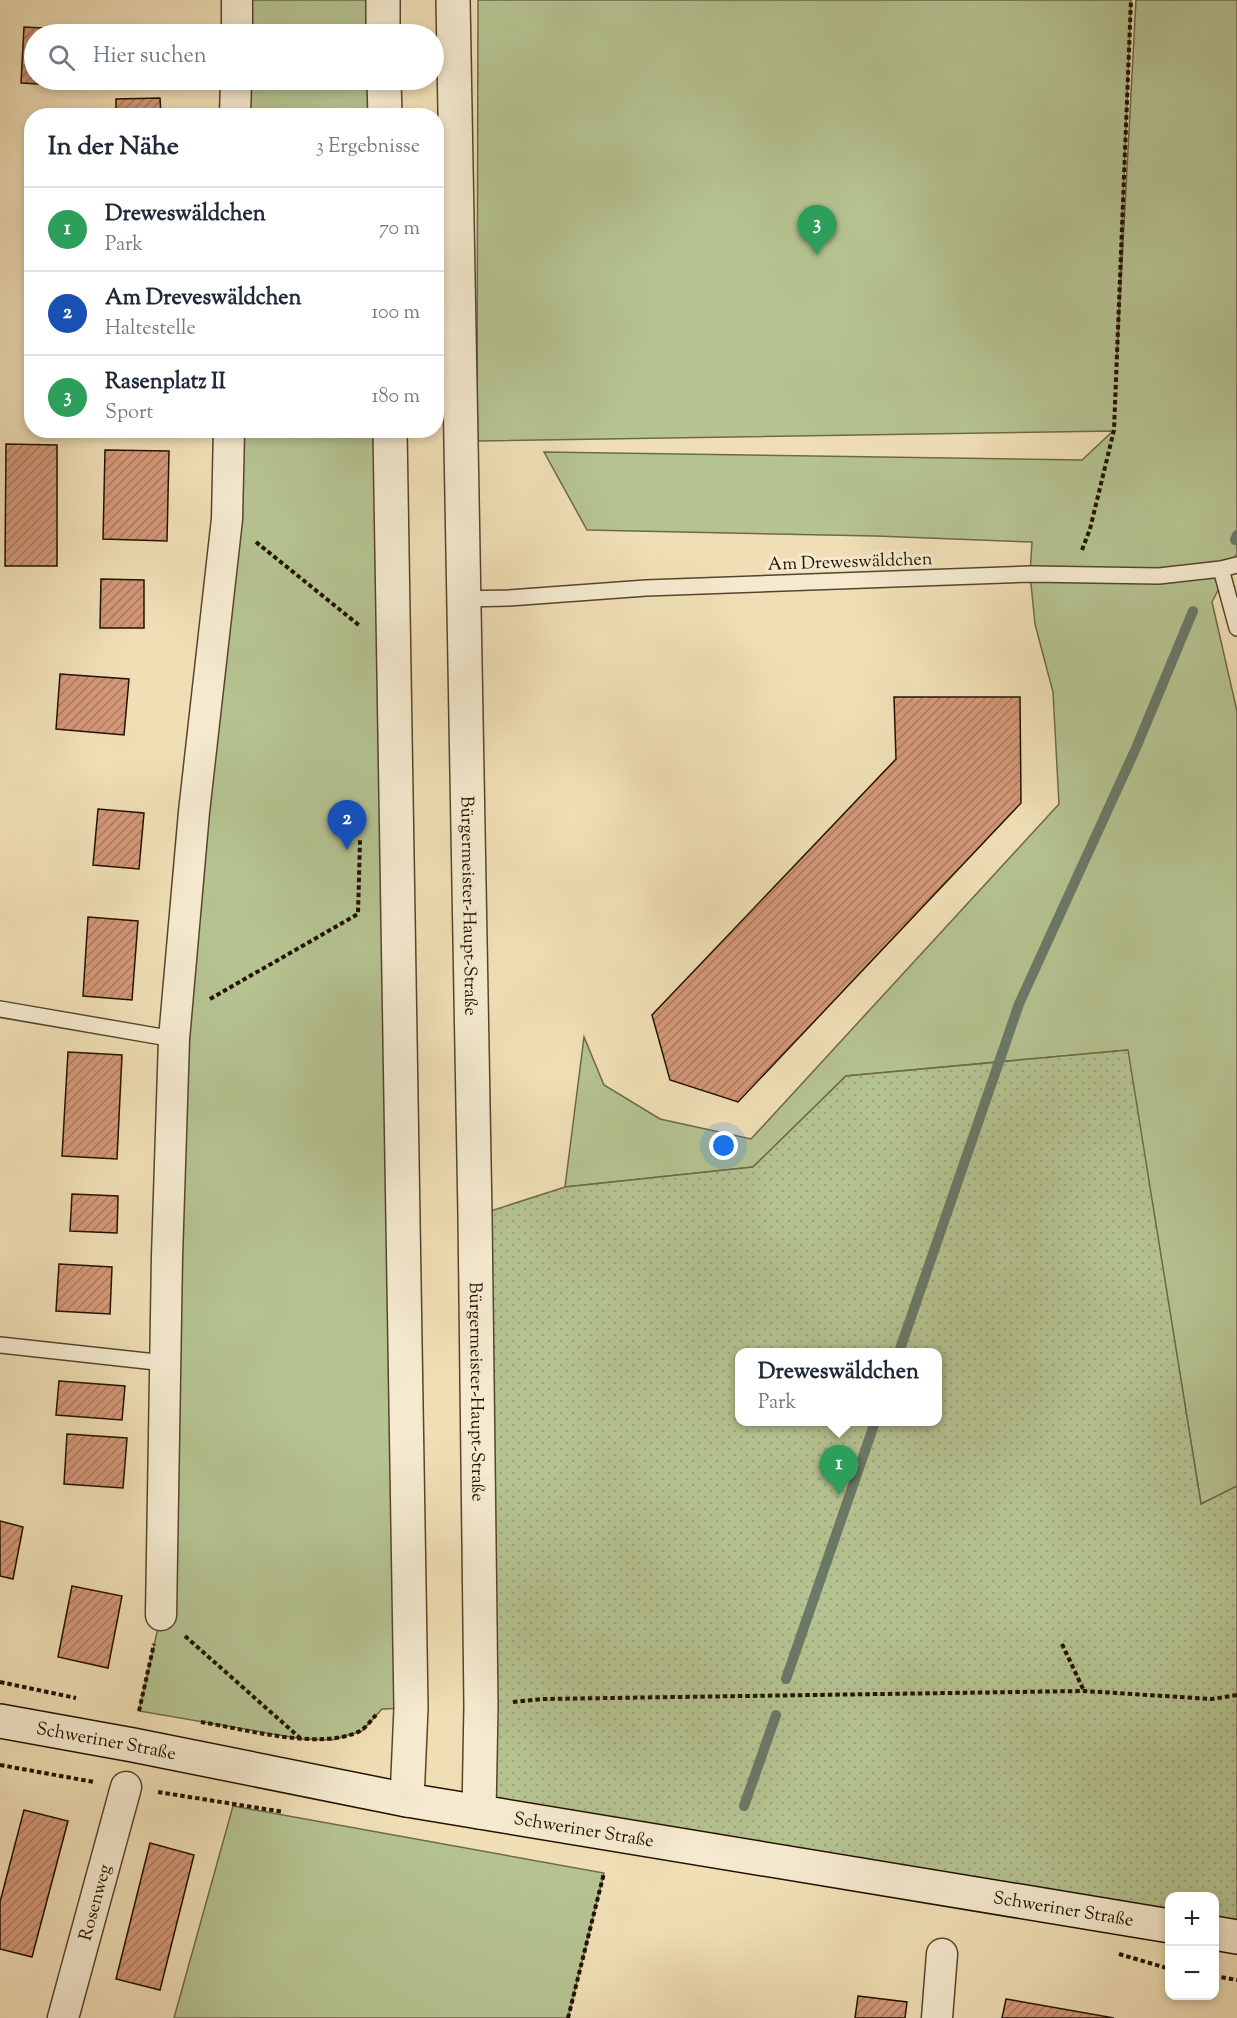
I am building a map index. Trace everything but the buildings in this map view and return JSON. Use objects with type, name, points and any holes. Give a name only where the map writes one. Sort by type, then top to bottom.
[{"type":"street","points":[[237,0],[237,24]]},
{"type":"street","points":[[383,0],[383,24]]},
{"type":"street","name":"Bürgermeister-Haupt-Straße","points":[[453,0],[476,1216],[480,1812]]},
{"type":"street","points":[[235,108],[236,90]]},
{"type":"street","points":[[384,90],[385,108]]},
{"type":"street","points":[[161,1615],[165,1363],[175,1029],[194,812],[227,519],[229,438]]},
{"type":"street","points":[[390,438],[411,1708],[407,1800]]},
{"type":"street","name":"Schweriner Straße","points":[[0,1721],[145,1747],[407,1800],[1165,1925]]},
{"type":"street","name":"Rosenweg","points":[[63,2018],[126,1787]]},
{"type":"street","points":[[1219,1934],[1237,1936]]},
{"type":"street","points":[[937,2018],[942,1954]]},
{"type":"lane","name":"Am Dreweswäldchen","points":[[463,599],[646,588],[1007,575],[1159,576],[1237,565]]},
{"type":"lane","points":[[1221,569],[1237,628]]},
{"type":"lane","points":[[0,1009],[175,1029]]},
{"type":"lane","points":[[0,1345],[165,1363]]},
{"type":"path","points":[[1078,560],[1090,529],[1114,430],[1131,0]]},
{"type":"path","points":[[227,519],[365,630]]},
{"type":"path","points":[[175,1029],[358,914],[361,830]]},
{"type":"path","points":[[150,1713],[139,1711],[161,1615],[302,1739]]},
{"type":"path","points":[[1062,1644],[1084,1691]]},
{"type":"path","points":[[0,1682],[81,1699]]},
{"type":"path","points":[[481,1706],[542,1699],[1084,1691],[1212,1699],[1237,1695]]},
{"type":"path","points":[[197,1721],[302,1739],[332,1740],[362,1731],[382,1709],[411,1708]]},
{"type":"path","points":[[568,2018],[604,1873]]},
{"type":"path","points":[[1219,1977],[1237,1980]]},
{"type":"green space","points":[[240,0],[383,0],[383,24],[240,24]]},
{"type":"green space","points":[[478,0],[1131,0],[1117,357],[1136,0],[1237,0],[1237,553],[1212,602],[1237,711],[1237,1486],[1201,1504],[1127,1050],[846,1076],[753,1167],[565,1187],[584,1037],[604,1085],[660,1119],[751,1139],[1059,804],[1053,692],[1035,624],[1030,574],[1032,542],[587,530],[544,452],[1082,460],[1113,431],[477,441]]},
{"type":"green space","points":[[238,90],[384,90],[385,108],[238,108]]},
{"type":"green space","points":[[230,438],[390,438],[411,1708],[382,1709],[362,1731],[332,1740],[302,1739],[139,1711],[161,1615],[165,1363]]},
{"type":"green space","points":[[1128,1050],[1201,1504],[1237,1486],[1237,1936],[1219,1933],[1219,1892],[1165,1892],[1165,1923],[479,1812],[475,1216],[565,1187],[753,1167],[846,1076]]},
{"type":"green space","points":[[233,1806],[604,1873],[568,2018],[174,2018]]},
{"type":"waterway","points":[[1235,540],[1237,535]]},
{"type":"waterway","points":[[900,1348],[1019,1004],[1136,748],[1193,611]]},
{"type":"waterway","points":[[786,1679],[874,1426]]},
{"type":"waterway","points":[[744,1806],[776,1715]]},
{"type":"place","name":"Rasenplatz II","points":[[817,255]]},
{"type":"place","name":"Am Dreveswäldchen","points":[[347,850]]},
{"type":"place","name":"Dreweswäldchen","points":[[839,1495]]}]
